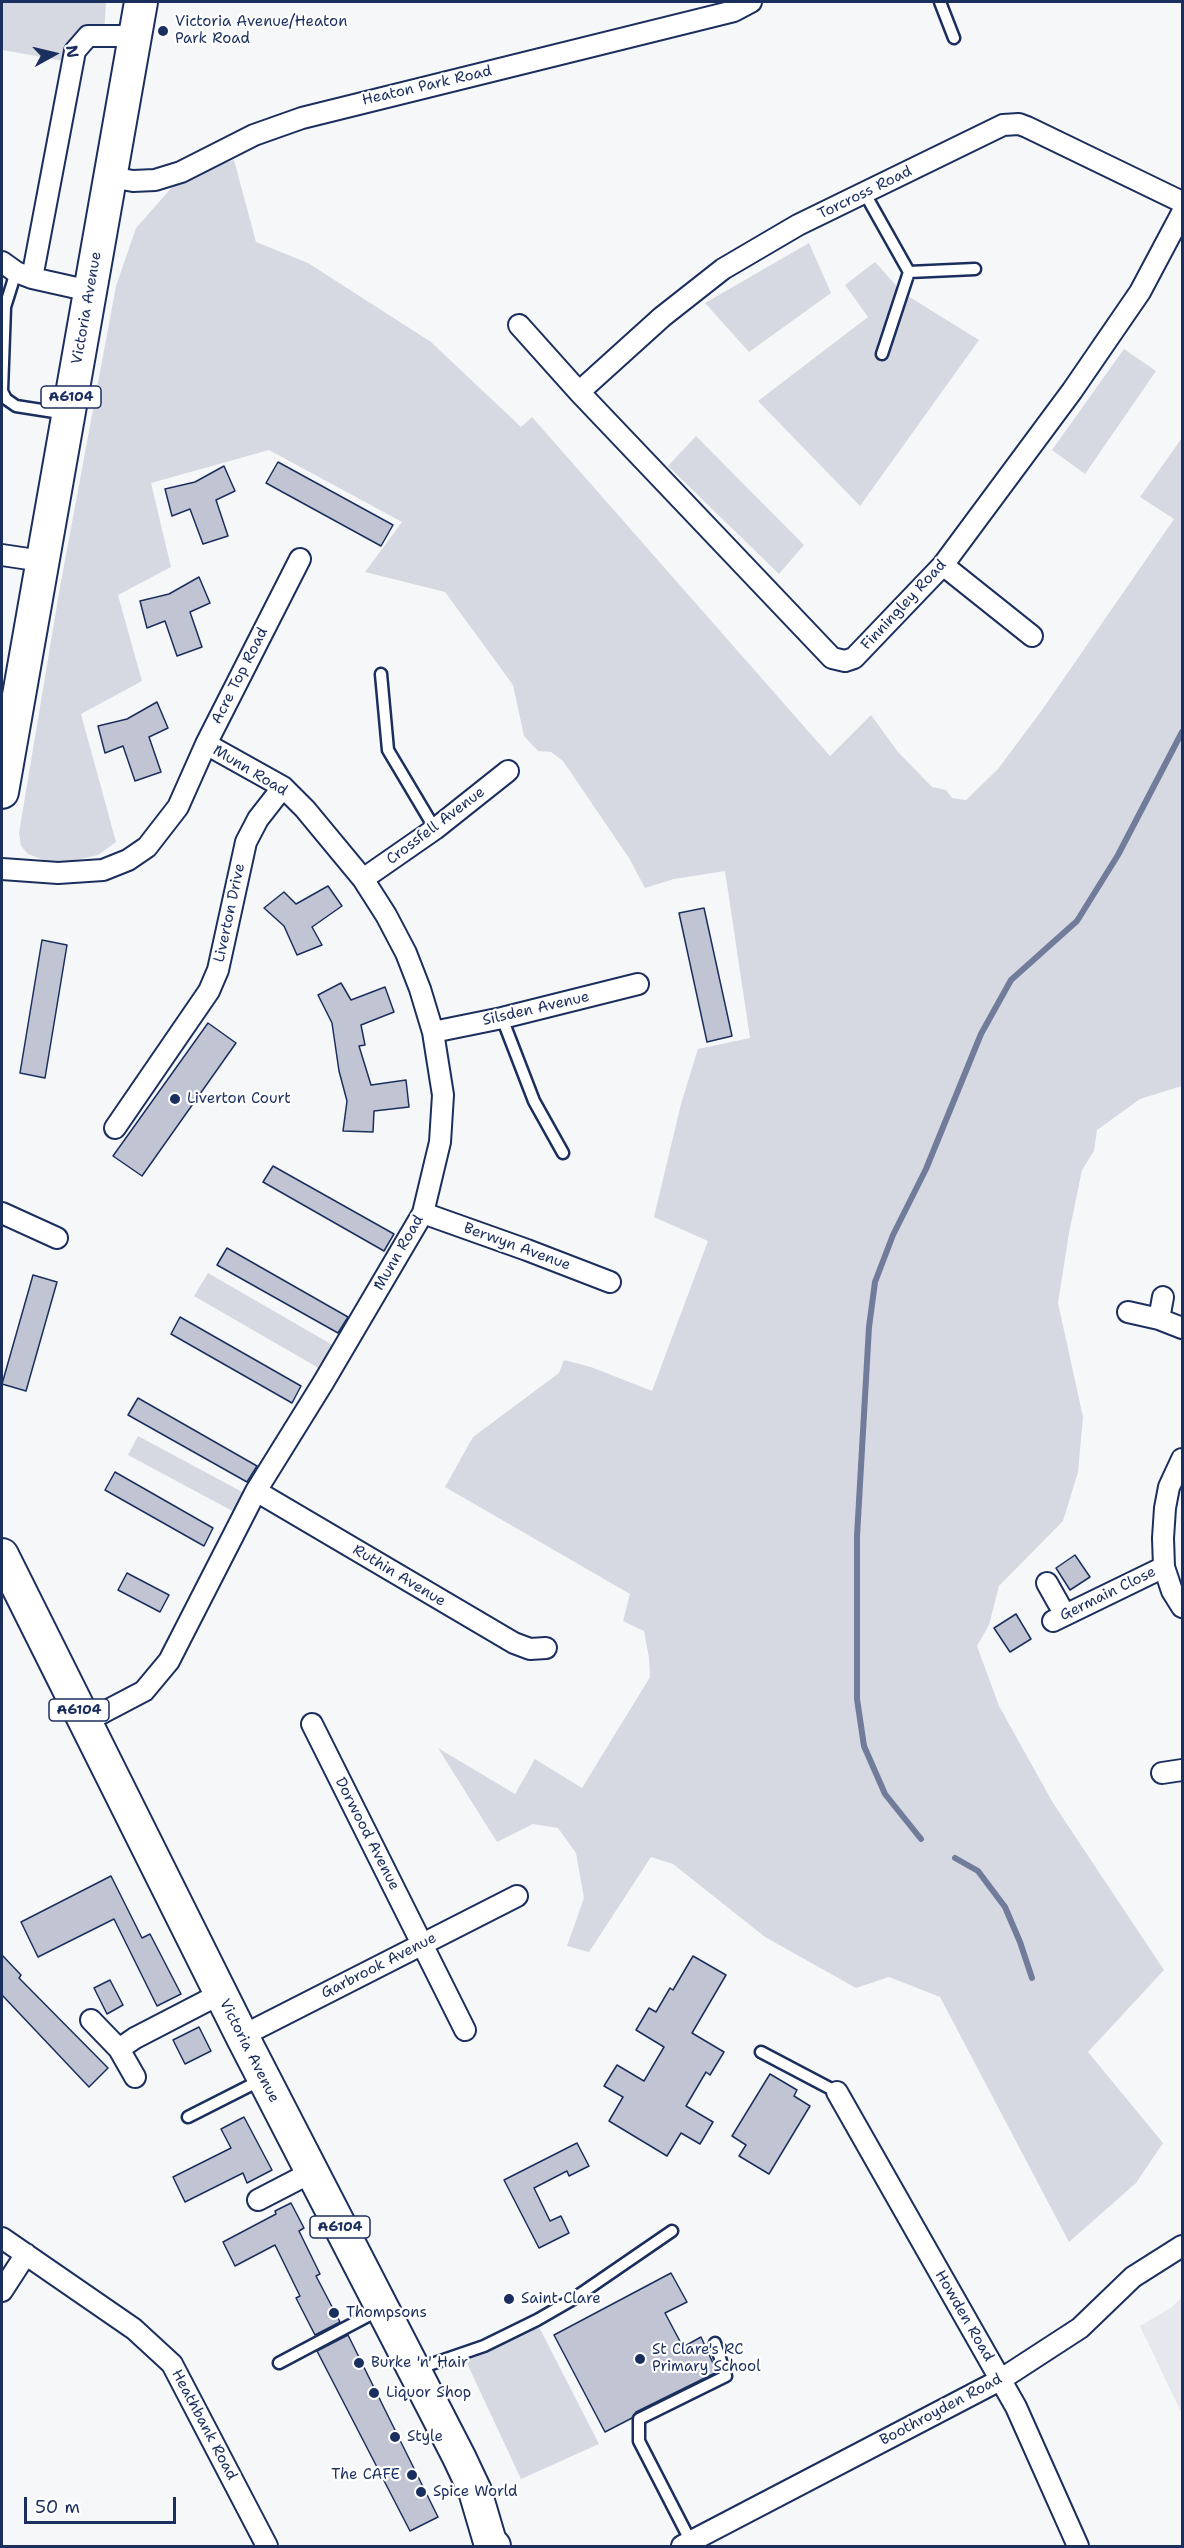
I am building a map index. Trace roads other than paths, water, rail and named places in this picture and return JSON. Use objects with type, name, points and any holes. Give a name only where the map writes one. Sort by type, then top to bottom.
[{"type":"main road","name":"Victoria Avenue","points":[[2,792],[67,414],[137,36],[141,2]]},
{"type":"main road","name":"Victoria Avenue","points":[[2,1555],[220,1994],[459,2457],[475,2491],[488,2545]]},
{"type":"street","name":"Heaton Park Road","points":[[110,177],[133,181],[155,180],[181,172],[254,135],[302,118],[723,14],[751,2]]},
{"type":"street","points":[[90,291],[16,271],[75,51],[88,36],[104,34],[137,36]]},
{"type":"street","name":"Torcross Road","points":[[579,392],[662,317],[723,269],[798,225],[1003,125],[1011,124],[1038,132],[1182,202]]},
{"type":"street","name":"Finningley Road","points":[[519,325],[579,392],[832,658],[845,661],[854,658],[943,565],[1079,381],[1140,292],[1182,213]]},
{"type":"street","points":[[2,555],[42,561]]},
{"type":"street","name":"Acre Top Road","points":[[2,870],[58,873],[103,870],[128,860],[147,847],[178,807],[206,744],[300,559]]},
{"type":"street","points":[[943,565],[1032,636]]},
{"type":"street","name":"Munn Road","points":[[85,1722],[144,1691],[170,1661],[256,1491],[323,1383],[423,1213],[436,1167],[443,1095],[433,1032],[406,952],[363,879],[305,808],[283,788],[206,744]]},
{"type":"street","name":"Crossfell Avenue","points":[[363,879],[435,829],[508,771]]},
{"type":"street","name":"Liverton Drive","points":[[115,1128],[209,991],[218,970],[246,842],[258,819],[283,788]]},
{"type":"street","name":"Silsden Avenue","points":[[433,1032],[502,1018],[638,984]]},
{"type":"street","points":[[2,1212],[57,1238]]},
{"type":"street","name":"Berwyn Avenue","points":[[423,1213],[610,1282]]},
{"type":"street","points":[[1159,1319],[1163,1297]]},
{"type":"street","points":[[1128,1312],[1159,1319],[1182,1328]]},
{"type":"street","points":[[1182,1459],[1169,1487],[1164,1508],[1164,1568],[1172,1591],[1182,1607]]},
{"type":"street","name":"Ruthin Avenue","points":[[256,1491],[514,1643],[530,1649],[546,1648]]},
{"type":"street","name":"Germain Close","points":[[1047,1583],[1059,1618],[1164,1568]]},
{"type":"street","name":"Dorwood Avenue","points":[[312,1724],[465,2030]]},
{"type":"street","points":[[1162,1773],[1182,1770]]},
{"type":"street","name":"Garbrook Avenue","points":[[242,2036],[517,1896]]},
{"type":"street","points":[[119,2049],[135,2038],[220,1994]]},
{"type":"street","points":[[91,2020],[119,2049],[135,2077]]},
{"type":"street","name":"Howden Road","points":[[837,2092],[1016,2407],[1078,2547]]},
{"type":"street","points":[[258,2200],[312,2172]]},
{"type":"street","name":"Heathbank Road","points":[[2,2238],[134,2329],[172,2364],[267,2547]]},
{"type":"street","name":"Boothroyden Road","points":[[686,2544],[1000,2380],[1080,2328],[1133,2277],[1182,2246]]},
{"type":"street","points":[[2,2291],[26,2254]]},
{"type":"lane","points":[[940,2],[954,38]]},
{"type":"lane","points":[[864,192],[909,272],[882,354]]},
{"type":"lane","points":[[909,272],[975,269]]},
{"type":"lane","points":[[16,271],[4,307],[2,391],[6,399],[16,406],[67,414]]},
{"type":"lane","points":[[381,674],[388,750],[435,829]]},
{"type":"lane","points":[[502,1018],[534,1101],[563,1153]]},
{"type":"lane","points":[[761,2052],[837,2092]]},
{"type":"lane","points":[[188,2117],[264,2079]]},
{"type":"lane","points":[[413,2370],[484,2346],[537,2320],[570,2301],[672,2231]]},
{"type":"lane","points":[[279,2363],[382,2309]]},
{"type":"lane","points":[[686,2544],[639,2441],[639,2419],[726,2376],[715,2343]]},
{"type":"waterway","points":[[921,1839],[885,1794],[864,1746],[857,1699],[857,1536],[869,1327],[875,1282],[893,1235],[926,1169],[981,1034],[1011,980],[1077,921],[1118,855],[1182,732]]},
{"type":"waterway","points":[[955,1858],[978,1871],[1005,1907],[1032,1978]]},
{"type":"place","name":"Victoria Avenue/Heaton Park Road","points":[[163,31]]},
{"type":"place","name":"Liverton Court","points":[[175,1099]]},
{"type":"place","name":"Saint Clare","points":[[509,2299]]},
{"type":"place","name":"Thompsons","points":[[334,2313]]},
{"type":"place","name":"St Clare's RC Primary School","points":[[640,2359]]},
{"type":"place","name":"Burke 'n' Hair","points":[[359,2363]]},
{"type":"place","name":"Liquor Shop","points":[[374,2393]]},
{"type":"place","name":"Style","points":[[395,2437]]},
{"type":"place","name":"The CAFE","points":[[412,2475]]},
{"type":"place","name":"Spice World","points":[[421,2492]]}]
